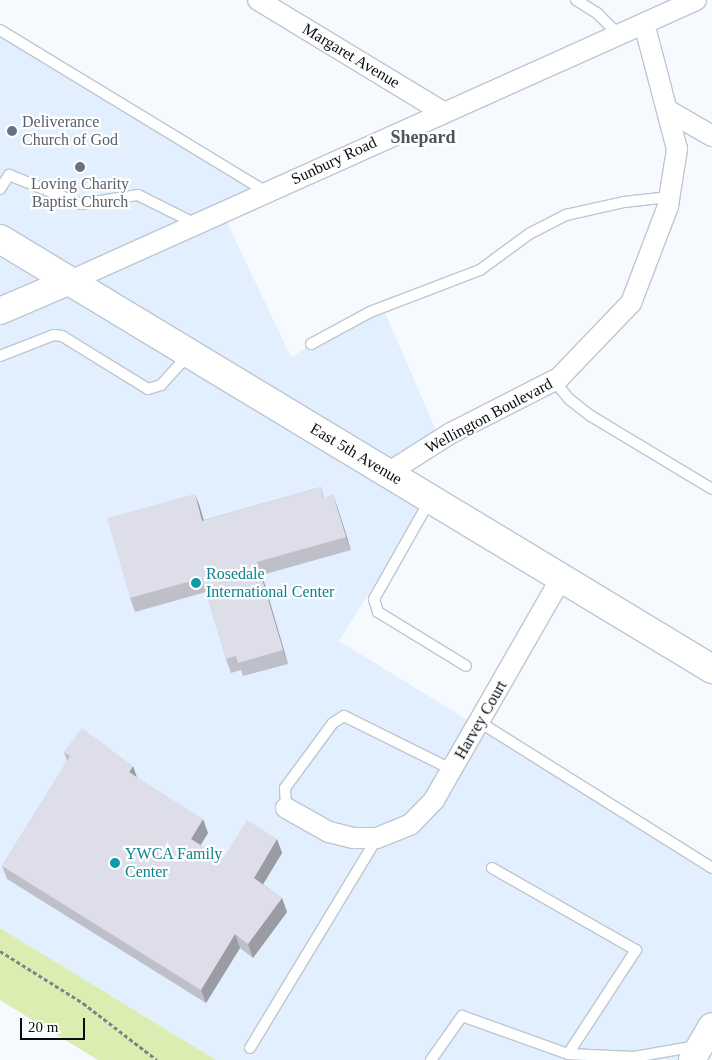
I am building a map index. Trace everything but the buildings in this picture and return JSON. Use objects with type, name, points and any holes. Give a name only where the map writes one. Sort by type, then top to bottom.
[{"type":"main road","name":"East 5th Avenue","points":[[0,239],[712,669]]},
{"type":"street","name":"Margaret Avenue","points":[[258,0],[443,112]]},
{"type":"street","name":"Sunbury Road","points":[[0,311],[696,0]]},
{"type":"street","name":"Wellington Boulevard","points":[[388,473],[451,433],[554,381],[631,303],[669,197],[677,148],[644,22]]},
{"type":"street","points":[[667,110],[712,136]]},
{"type":"street","name":"Harvey Court","points":[[286,808],[329,832],[353,838],[377,838],[410,825],[434,800],[481,723],[561,578]]},
{"type":"lane","points":[[576,0],[597,13],[618,34]]},
{"type":"lane","points":[[0,30],[266,192]]},
{"type":"lane","points":[[0,189],[9,175],[81,204],[138,196],[196,224]]},
{"type":"lane","points":[[311,344],[370,312],[480,270],[529,234],[566,215],[624,202],[669,197]]},
{"type":"lane","points":[[0,356],[54,335],[62,336],[148,389],[161,385],[190,354]]},
{"type":"lane","points":[[554,381],[569,399],[591,416],[712,489]]},
{"type":"lane","points":[[431,499],[374,599],[378,612],[466,666]]},
{"type":"lane","points":[[286,808],[286,788],[333,723],[344,716],[452,770]]},
{"type":"lane","points":[[481,723],[712,868]]},
{"type":"lane","points":[[250,1048],[377,838]]},
{"type":"lane","points":[[492,868],[636,950],[568,1054]]},
{"type":"lane","points":[[432,1060],[462,1016],[568,1054],[634,1057],[660,1056],[702,1044]]},
{"type":"path","points":[[0,951],[83,1003],[157,1060]]},
{"type":"shaded area","points":[[0,30],[266,193],[223,214],[291,357],[382,306],[442,444],[390,479],[427,501],[339,641],[712,870],[712,1050],[706,1060],[216,1060],[0,928]]},
{"type":"green space","points":[[0,928],[216,1060],[98,1060],[0,1000]]},
{"type":"place","name":"Deliverance Church of God","points":[[12,131]]},
{"type":"place","name":"Loving Charity Baptist Church","points":[[80,167]]},
{"type":"place","name":"Rosedale International Center","points":[[196,583]]},
{"type":"place","name":"YWCA Family Center","points":[[115,863]]},
{"type":"district","name":"Shepard","points":[[423,137]]}]
